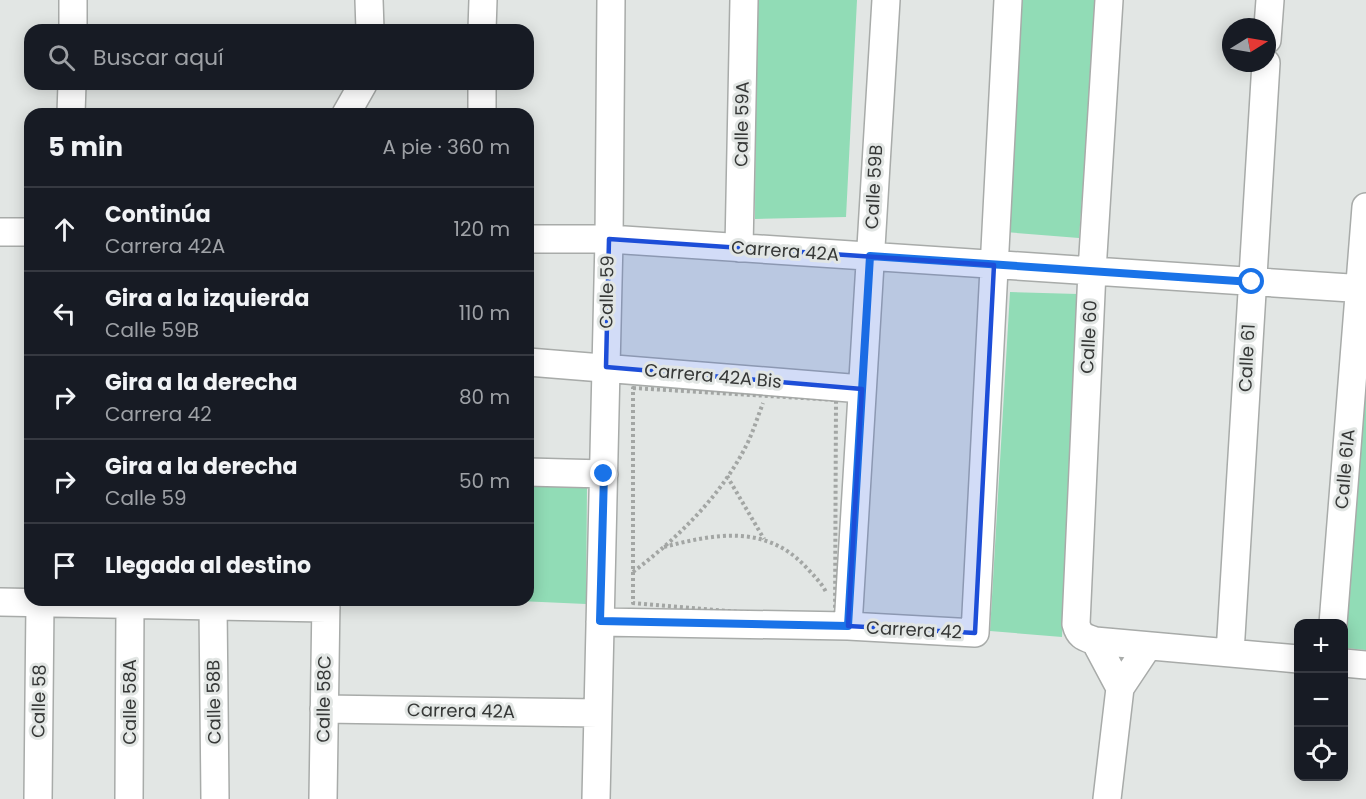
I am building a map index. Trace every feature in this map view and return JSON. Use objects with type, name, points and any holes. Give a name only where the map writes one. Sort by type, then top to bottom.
[{"type":"street","points":[[73,0],[73,24]]},
{"type":"street","points":[[369,0],[370,24]]},
{"type":"street","points":[[483,0],[483,24]]},
{"type":"street","name":"Calle 59","points":[[596,799],[609,239],[611,0]]},
{"type":"street","name":"Calle 59A","points":[[739,248],[744,0]]},
{"type":"street","name":"Calle 59B","points":[[842,619],[862,389],[886,0]]},
{"type":"street","points":[[994,264],[1008,0]]},
{"type":"street","name":"Calle 60","points":[[1109,0],[1092,271],[1076,624],[1120,688]]},
{"type":"street","points":[[1268,18],[1269,0]]},
{"type":"street","name":"Calle 61","points":[[1230,653],[1265,72]]},
{"type":"street","points":[[71,108],[72,90]]},
{"type":"street","points":[[349,108],[360,90]]},
{"type":"street","points":[[482,90],[482,108]]},
{"type":"street","name":"Calle 61A","points":[[1333,619],[1363,289],[1366,207]]},
{"type":"street","points":[[0,232],[24,232]]},
{"type":"street","name":"Carrera 42A","points":[[534,239],[609,239],[1363,289]]},
{"type":"street","name":"Carrera 42","points":[[600,621],[842,619],[975,633],[994,264]]},
{"type":"street","name":"Carrera 42A Bis","points":[[534,362],[862,389]]},
{"type":"street","points":[[534,472],[604,474]]},
{"type":"street","points":[[0,603],[24,603]]},
{"type":"street","name":"Calle 58","points":[[38,799],[40,606]]},
{"type":"street","name":"Calle 58A","points":[[129,799],[130,606]]},
{"type":"street","name":"Calle 58B","points":[[204,606],[215,799]]},
{"type":"street","name":"Calle 58C","points":[[323,799],[326,606]]},
{"type":"street","points":[[1088,639],[1294,659]]},
{"type":"street","points":[[1107,799],[1120,688],[1148,645]]},
{"type":"street","points":[[1348,663],[1366,665]]},
{"type":"street","name":"Carrera 42A","points":[[324,709],[598,713]]},
{"type":"path","points":[[633,388],[836,400],[842,619],[633,603],[633,388]]},
{"type":"path","points":[[633,572],[663,547],[712,497],[748,441],[765,397]]},
{"type":"path","points":[[727,476],[764,540]]},
{"type":"path","points":[[663,547],[720,536],[740,536],[764,540],[780,546],[800,561],[821,583],[842,619]]},
{"type":"highlighted area","points":[[609,239],[994,265],[975,633],[848,626],[862,389],[606,367]]},
{"type":"green space","points":[[756,0],[857,0],[846,217],[755,219]]},
{"type":"green space","points":[[1022,0],[1097,0],[1079,238],[1005,232]]},
{"type":"green space","points":[[1010,292],[1078,294],[1062,637],[990,631]]},
{"type":"green space","points":[[1366,372],[1366,650],[1348,648],[1347,619]]},
{"type":"green space","points":[[534,486],[587,488],[586,604],[534,602]]},
{"type":"route","points":[[604,474],[600,621],[848,626],[870,256],[1252,282]]}]
